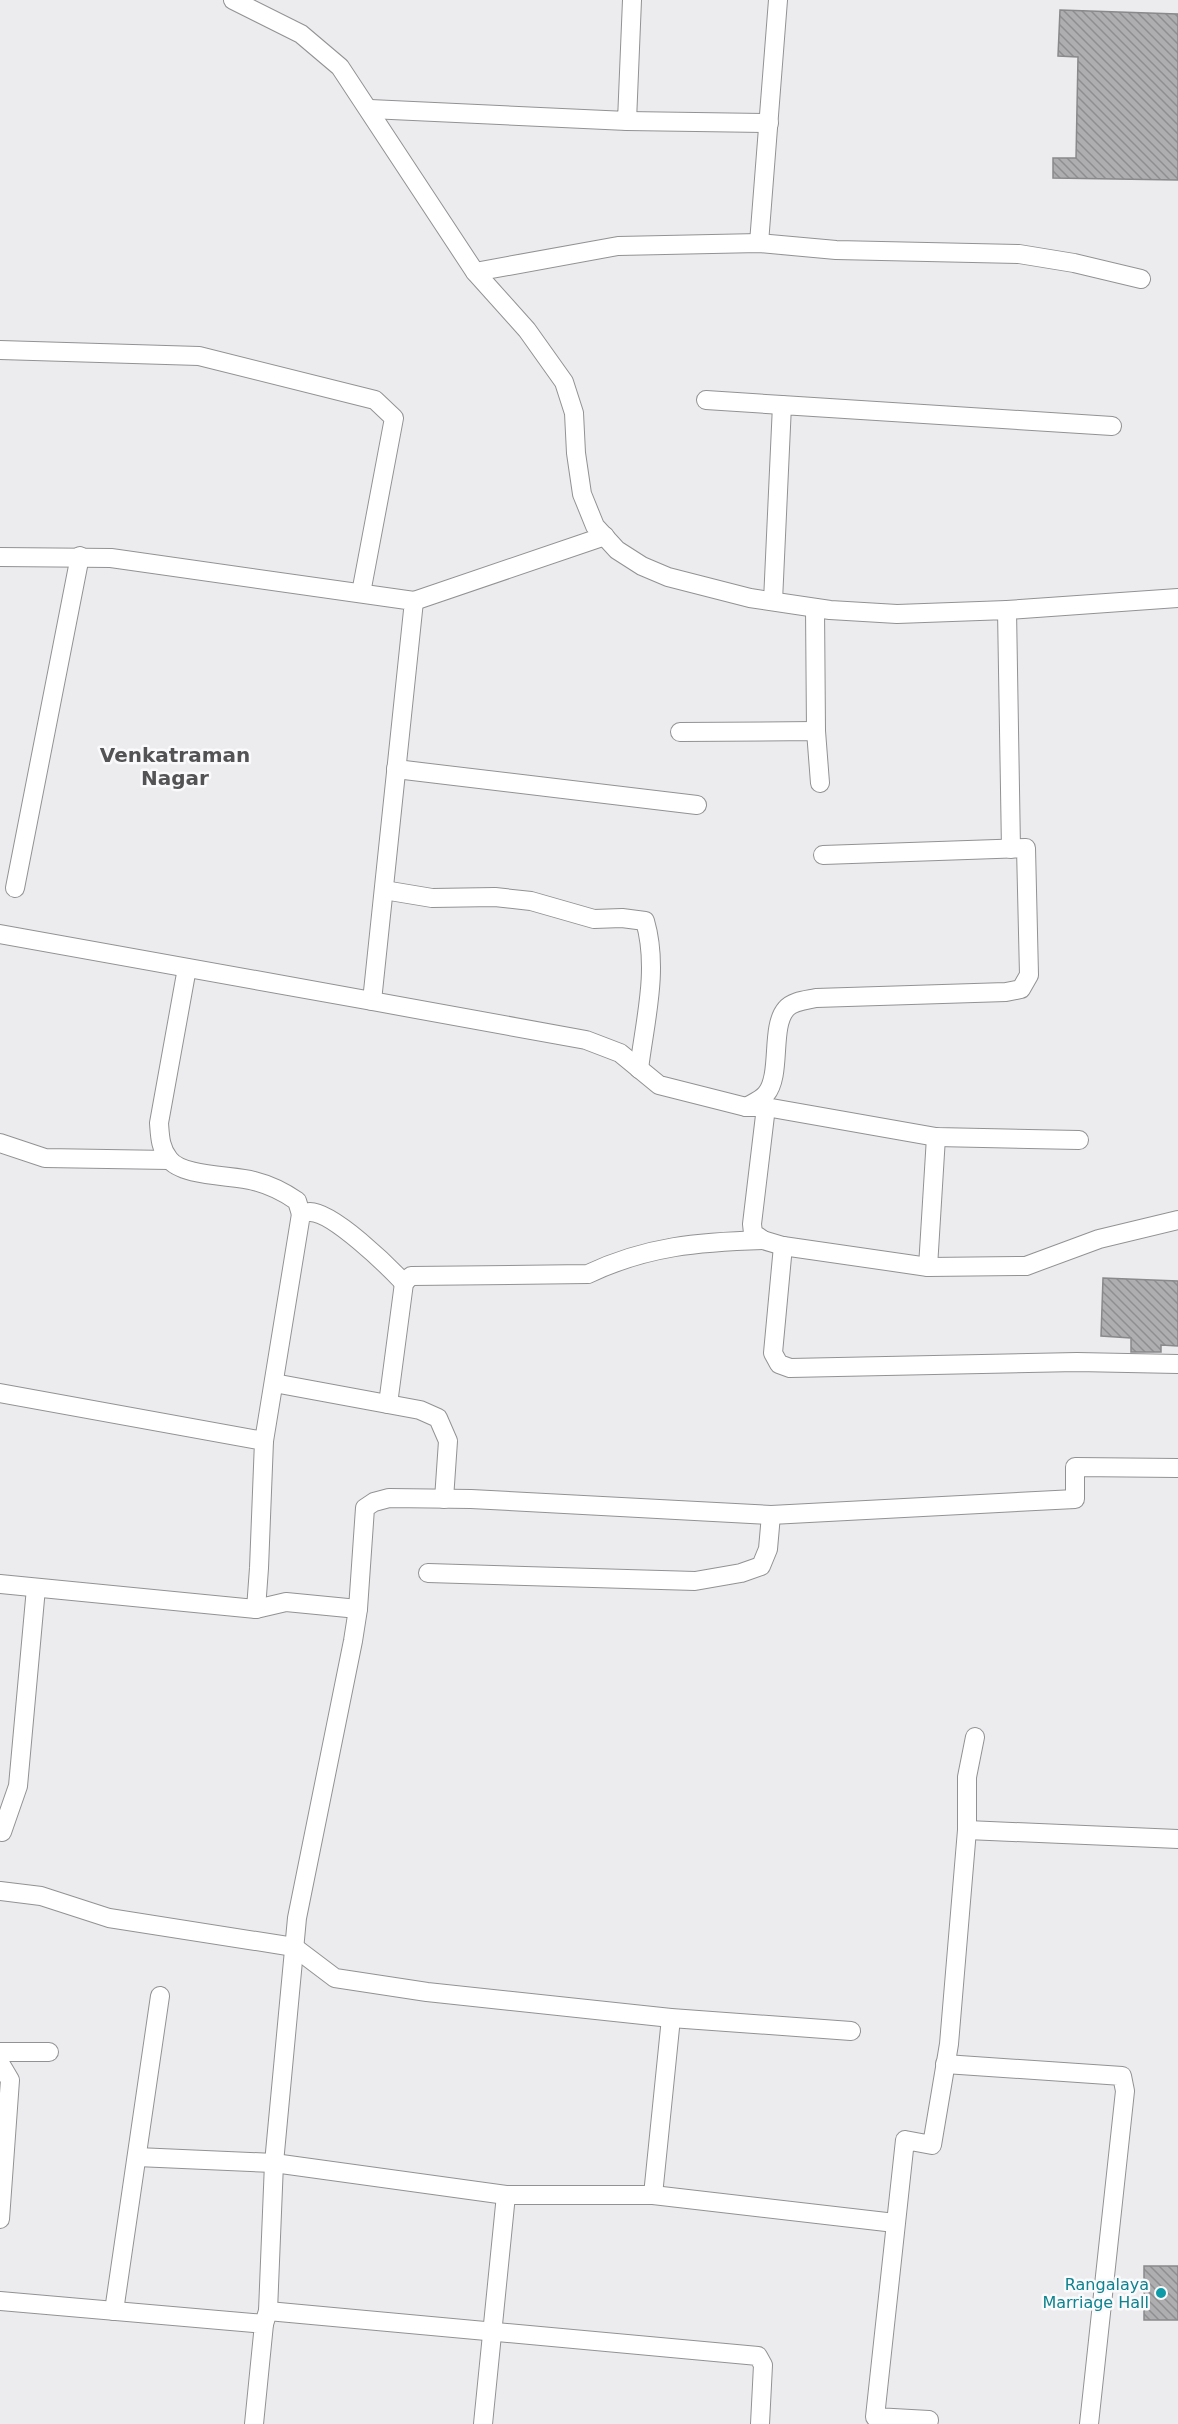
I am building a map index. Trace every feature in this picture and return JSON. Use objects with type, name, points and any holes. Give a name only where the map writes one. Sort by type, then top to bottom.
[{"type":"street","points":[[232,0],[301,34],[340,67],[475,272],[527,330],[564,382],[574,413],[576,453],[582,494],[595,526],[617,550],[642,566],[668,577],[750,598],[815,608],[897,614],[1006,610],[1178,598]]},
{"type":"street","points":[[627,121],[633,0]]},
{"type":"street","points":[[759,243],[778,0]]},
{"type":"street","points":[[370,110],[627,121],[769,123]]},
{"type":"street","points":[[475,272],[618,246],[759,243],[836,250],[1019,254],[1074,263],[1141,279]]},
{"type":"street","points":[[0,350],[199,356],[375,400],[394,418],[361,593]]},
{"type":"street","points":[[706,400],[1112,426]]},
{"type":"street","points":[[773,601],[782,405]]},
{"type":"street","points":[[0,557],[111,558],[414,601],[604,536]]},
{"type":"street","points":[[15,888],[80,556]]},
{"type":"street","points":[[372,1001],[414,601]]},
{"type":"street","points":[[815,608],[816,731],[820,783]]},
{"type":"street","points":[[1006,610],[1011,849]]},
{"type":"street","points":[[680,732],[816,731]]},
{"type":"street","points":[[396,770],[697,805]]},
{"type":"street","points":[[746,1107],[765,1096],[771,1086],[781,1021],[786,1008],[799,1001],[816,998],[1006,992],[1021,989],[1029,975],[1026,848],[823,855]]},
{"type":"street","points":[[384,890],[432,898],[495,897],[531,901],[594,919],[622,918],[645,921],[650,938],[653,969],[639,1069]]},
{"type":"street","points":[[0,934],[586,1040],[620,1053],[659,1084],[746,1107],[766,1107],[936,1137],[1079,1140]]},
{"type":"street","points":[[169,1160],[160,1142],[159,1123],[187,968]]},
{"type":"street","points":[[766,1107],[752,1224],[753,1233],[763,1240],[783,1246],[928,1267],[1026,1266],[1099,1239],[1178,1220]]},
{"type":"street","points":[[928,1267],[936,1137]]},
{"type":"street","points":[[0,1143],[45,1158],[169,1160],[184,1169],[255,1181],[281,1190],[297,1201],[301,1214],[264,1441],[260,1568],[256,1609]]},
{"type":"street","points":[[301,1214],[311,1212],[325,1217],[360,1241],[404,1283]]},
{"type":"street","points":[[388,1404],[404,1283],[411,1276],[588,1274],[615,1261],[656,1249],[715,1242],[763,1240]]},
{"type":"street","points":[[783,1246],[773,1353],[779,1364],[790,1368],[1077,1362],[1178,1364]]},
{"type":"street","points":[[274,1383],[420,1410],[438,1418],[448,1441],[444,1499]]},
{"type":"street","points":[[0,1393],[264,1441]]},
{"type":"street","points":[[254,2424],[266,2318],[274,2163],[297,1917],[358,1609],[365,1508],[374,1502],[389,1498],[771,1515],[1075,1499],[1075,1467],[1178,1468]]},
{"type":"street","points":[[428,1573],[695,1581],[722,1577],[761,1566],[768,1549],[771,1515]]},
{"type":"street","points":[[0,1584],[256,1609],[286,1602],[358,1609]]},
{"type":"street","points":[[1,1835],[18,1786],[36,1588]]},
{"type":"street","points":[[928,2424],[929,2420],[875,2417],[905,2140],[933,2145],[949,2044],[967,1830],[967,1777],[975,1737]]},
{"type":"street","points":[[967,1830],[1178,1839]]},
{"type":"street","points":[[0,1891],[40,1896],[109,1918],[294,1947],[335,1978],[427,1992],[671,2018],[851,2031]]},
{"type":"street","points":[[114,2311],[160,1996]]},
{"type":"street","points":[[653,2195],[671,2018]]},
{"type":"street","points":[[0,2052],[49,2052]]},
{"type":"street","points":[[0,2063],[10,2080],[0,2218]]},
{"type":"street","points":[[945,2064],[1122,2076],[1125,2091],[1089,2424]]},
{"type":"street","points":[[137,2157],[274,2163],[506,2195],[653,2195],[896,2223]]},
{"type":"street","points":[[483,2424],[506,2195]]},
{"type":"street","points":[[0,2301],[114,2311],[492,2331],[758,2356],[763,2365],[760,2424]]},
{"type":"building","points":[[1060,10],[1178,14],[1178,180],[1053,178],[1053,158],[1076,158],[1078,57],[1058,56]]},
{"type":"building","points":[[1103,1278],[1178,1281],[1178,1346],[1161,1345],[1161,1352],[1131,1352],[1131,1338],[1101,1336]]},
{"type":"building","name":"Rangalaya Marriage Hall","points":[[1144,2266],[1178,2266],[1178,2320],[1144,2320]]},
{"type":"place","name":"Rangalaya Marriage Hall","points":[[1161,2293]]},
{"type":"district","name":"Venkatraman Nagar","points":[[175,766]]}]
